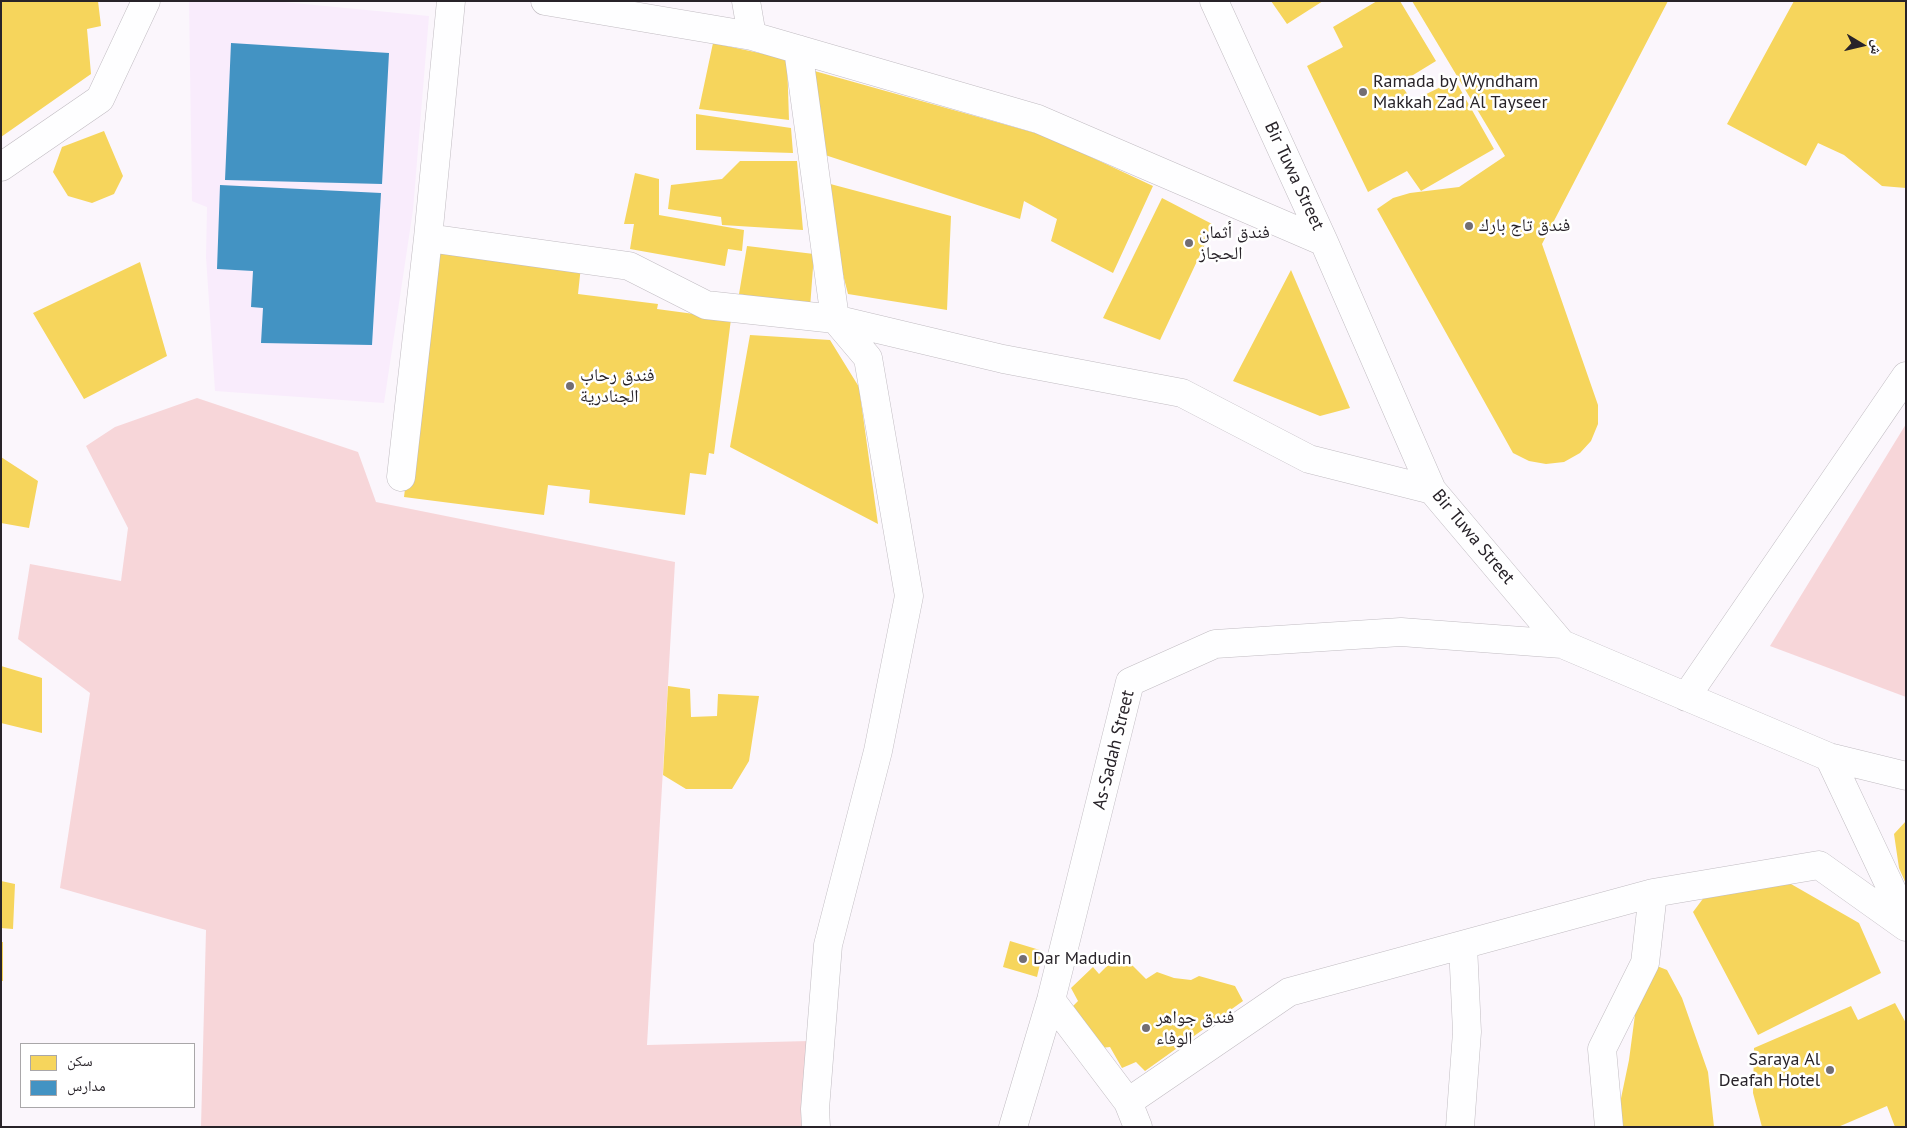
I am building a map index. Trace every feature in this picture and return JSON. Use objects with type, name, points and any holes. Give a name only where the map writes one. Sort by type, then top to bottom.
[{"type":"street","points":[[1,167],[100,99],[146,1]]},
{"type":"street","points":[[401,477],[428,238],[451,1]]},
{"type":"street","points":[[545,1],[752,36],[1038,119],[1324,242]]},
{"type":"street","points":[[746,1],[752,36]]},
{"type":"street","name":"Bir Tuwa Street","points":[[1214,1],[1324,242],[1432,490],[1562,644],[1829,757],[1906,776]]},
{"type":"street","points":[[798,49],[835,319],[868,358],[909,596],[878,751],[828,945],[815,1109],[816,1127]]},
{"type":"street","points":[[428,238],[629,266],[706,306],[835,319],[1003,359],[1182,392],[1309,460],[1432,490]]},
{"type":"street","points":[[1686,697],[1906,376]]},
{"type":"street","name":"As-Sadah Street","points":[[1013,1127],[1051,1000],[1130,682],[1215,644],[1401,632],[1562,644]]},
{"type":"street","points":[[1829,757],[1906,920]]},
{"type":"street","points":[[1051,1000],[1133,1114],[1289,992],[1653,893],[1820,865],[1906,927]]},
{"type":"street","points":[[1609,1127],[1602,1050],[1645,963],[1653,893]]},
{"type":"street","points":[[1460,1127],[1467,1032],[1462,945]]},
{"type":"shaded area","points":[[189,1],[273,1],[429,16],[413,210],[384,403],[215,391],[206,257],[207,207],[192,201]]},
{"type":"shaded area","points":[[197,398],[358,452],[376,502],[675,562],[647,1045],[810,1041],[808,1127],[201,1127],[206,930],[60,888],[90,693],[18,639],[30,564],[121,581],[128,528],[86,446],[115,427]]},
{"type":"shaded area","points":[[1906,424],[1906,697],[1770,646]]},
{"type":"building: سكن","points":[[1,1],[98,1],[101,26],[87,29],[91,74],[1,137]]},
{"type":"building: سكن","points":[[1271,1],[1323,1],[1287,24]]},
{"type":"building: سكن","name":"Ramada by Wyndham Makkah Zad Al Tayseer","points":[[1377,1],[1400,1],[1436,61],[1400,83],[1412,101],[1455,80],[1494,149],[1421,191],[1407,171],[1368,192],[1307,66],[1343,47],[1333,27]]},
{"type":"building: سكن","name":"فندق تاج بارك","points":[[1412,1],[1668,1],[1542,244],[1598,405],[1598,424],[1591,441],[1580,453],[1564,462],[1546,464],[1529,461],[1513,453],[1377,209],[1393,198],[1410,193],[1459,187],[1505,156]]},
{"type":"building: سكن","points":[[1794,1],[1906,1],[1906,188],[1882,186],[1844,155],[1818,143],[1806,166],[1727,124]]},
{"type":"building: سكن","points":[[713,43],[787,59],[789,120],[699,109]]},
{"type":"building: سكن","points":[[811,70],[1046,136],[1153,186],[1113,273],[1051,241],[1057,219],[1024,201],[1020,219],[822,154]]},
{"type":"building: سكن","points":[[696,114],[791,128],[793,153],[696,150]]},
{"type":"building: سكن","points":[[104,131],[123,176],[114,194],[92,203],[68,196],[53,172],[62,147]]},
{"type":"building: سكن","points":[[740,161],[797,161],[803,230],[722,225],[721,217],[668,209],[671,185],[722,179]]},
{"type":"building: سكن","points":[[635,173],[659,179],[659,215],[744,230],[742,251],[728,249],[725,266],[630,249],[634,224],[624,224]]},
{"type":"building: سكن","points":[[819,181],[951,216],[947,310],[848,294]]},
{"type":"building: سكن","points":[[1162,198],[1214,225],[1160,340],[1103,318]]},
{"type":"building: سكن","points":[[747,246],[814,254],[810,308],[739,294]]},
{"type":"building: سكن","name":"فندق رحاب الجنادرية","points":[[435,248],[581,266],[578,294],[658,304],[657,309],[731,319],[714,454],[709,453],[706,475],[690,473],[685,515],[589,503],[590,490],[548,485],[544,515],[404,497]]},
{"type":"building: سكن","points":[[140,262],[167,356],[84,399],[33,313]]},
{"type":"building: سكن","points":[[1291,270],[1350,408],[1320,416],[1233,381]]},
{"type":"building: سكن","points":[[750,335],[830,340],[859,387],[878,524],[730,447]]},
{"type":"building: سكن","points":[[1,457],[38,481],[29,528],[1,523]]},
{"type":"building: سكن","points":[[1,666],[42,678],[42,733],[1,723]]},
{"type":"building: سكن","points":[[668,686],[690,689],[691,717],[717,716],[718,694],[759,696],[749,761],[732,789],[686,789],[663,775]]},
{"type":"building: سكن","points":[[1906,821],[1906,884],[1899,868],[1894,834]]},
{"type":"building: سكن","points":[[1784,880],[1859,923],[1881,973],[1758,1035],[1693,912],[1705,896]]},
{"type":"building: سكن","points":[[1,881],[15,884],[13,929],[1,928]]},
{"type":"building: سكن","name":"Dar Madudin","points":[[1010,941],[1043,951],[1037,977],[1003,967]]},
{"type":"building: سكن","points":[[1,942],[3,942],[3,981],[1,981]]},
{"type":"building: سكن","name":"فندق جواهر الوفاء","points":[[1112,961],[1130,963],[1146,979],[1157,972],[1174,978],[1191,980],[1199,976],[1235,986],[1243,1001],[1145,1071],[1136,1062],[1122,1068],[1110,1047],[1101,1048],[1071,1008],[1078,1001],[1071,988],[1093,967],[1099,974]]},
{"type":"building: سكن","points":[[1652,964],[1667,970],[1682,998],[1708,1072],[1714,1127],[1615,1127],[1629,1060],[1640,977]]},
{"type":"building: سكن","name":"Saraya Al Deafah Hotel","points":[[1895,1003],[1906,1023],[1906,1127],[1895,1127],[1887,1106],[1838,1127],[1762,1127],[1753,1093],[1754,1048],[1851,1006],[1858,1020]]},
{"type":"building: مدارس","points":[[231,43],[389,53],[382,184],[225,180]]},
{"type":"building: مدارس","points":[[220,185],[381,193],[372,345],[261,343],[263,308],[251,307],[253,271],[217,269]]},
{"type":"place","name":"Ramada by Wyndham Makkah Zad Al Tayseer","points":[[1363,92]]},
{"type":"place","name":"فندق تاج بارك","points":[[1469,226]]},
{"type":"place","name":"فندق أثمان الحجاز","points":[[1189,243]]},
{"type":"place","name":"فندق رحاب الجنادرية","points":[[570,386]]},
{"type":"place","name":"Dar Madudin","points":[[1023,959]]},
{"type":"place","name":"فندق جواهر الوفاء","points":[[1146,1028]]},
{"type":"place","name":"Saraya Al Deafah Hotel","points":[[1830,1070]]}]
